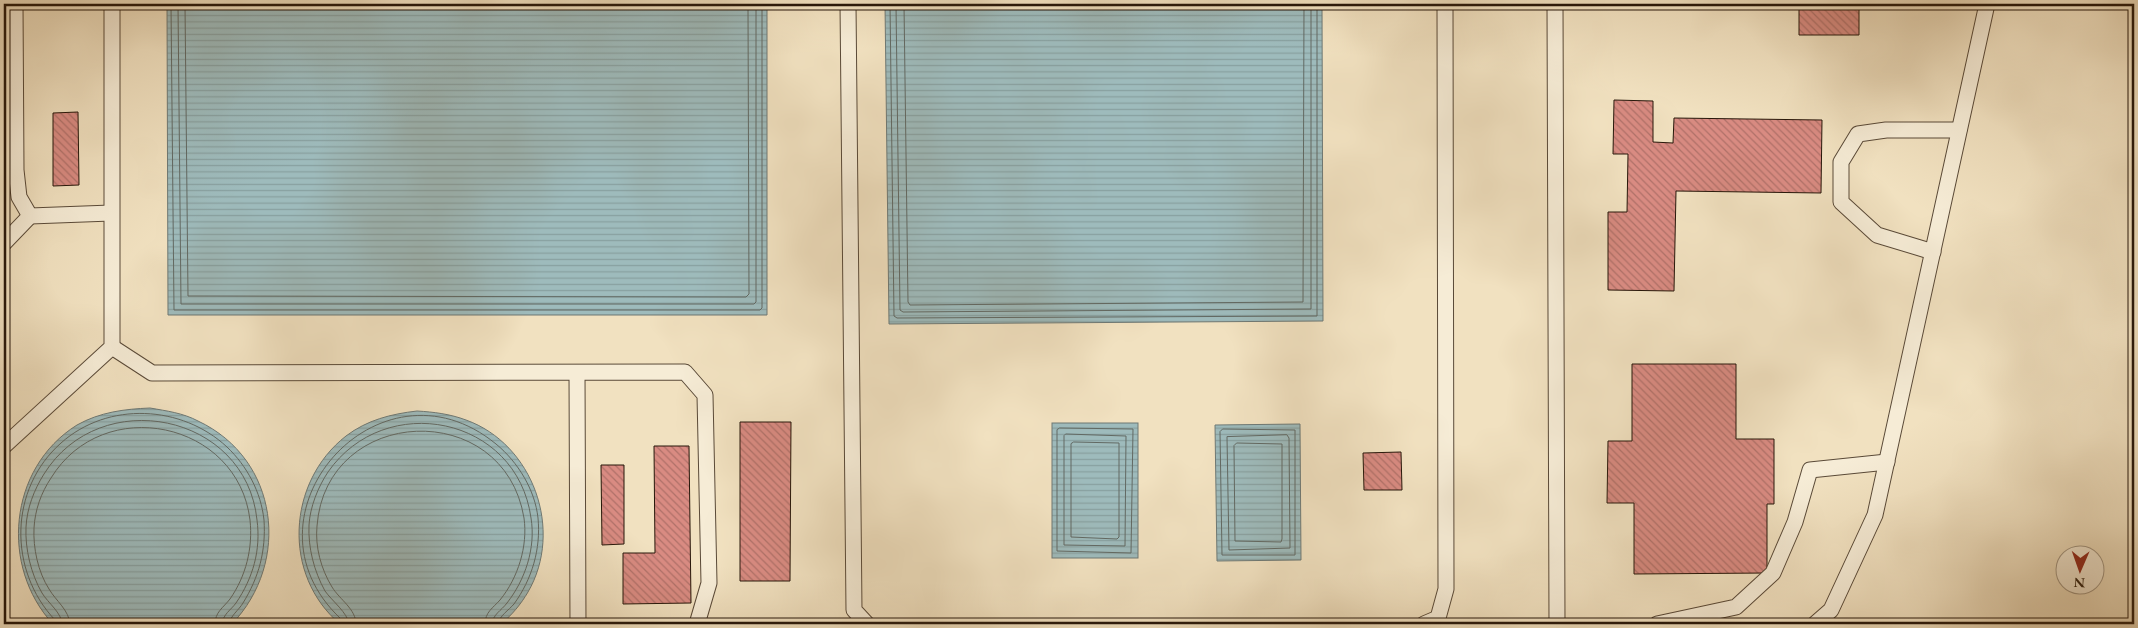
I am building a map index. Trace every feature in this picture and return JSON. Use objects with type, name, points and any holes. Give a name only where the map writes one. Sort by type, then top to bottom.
[{"type":"lane","points":[[15,4],[16,170],[19,197],[30,216]]},
{"type":"lane","points":[[4,446],[112,347],[112,4]]},
{"type":"lane","points":[[848,4],[854,610],[867,624]]},
{"type":"lane","points":[[1424,624],[1438,618],[1446,589],[1445,4]]},
{"type":"lane","points":[[1555,4],[1557,624]]},
{"type":"lane","points":[[1815,624],[1831,610],[1875,515],[1987,4]]},
{"type":"lane","points":[[1933,252],[1877,235],[1841,202],[1841,162],[1858,134],[1886,130],[1959,130]]},
{"type":"lane","points":[[4,243],[30,216],[111,213]]},
{"type":"lane","points":[[112,347],[152,373],[685,372],[705,395],[710,583],[697,624]]},
{"type":"lane","points":[[577,373],[578,624]]},
{"type":"lane","points":[[1658,624],[1736,607],[1773,572],[1795,522],[1810,470],[1887,462]]},
{"type":"water","points":[[167,4],[767,4],[767,315],[168,315]]},
{"type":"water","points":[[885,4],[1322,4],[1323,321],[889,324]]},
{"type":"water","points":[[150,408],[192,418],[225,438],[246,460],[260,486],[268,514],[269,543],[263,571],[251,599],[232,624],[53,624],[36,601],[25,575],[19,547],[19,519],[25,492],[37,466],[54,444],[77,425],[113,412]]},
{"type":"water","points":[[417,411],[454,416],[489,432],[509,448],[525,469],[536,492],[542,517],[543,542],[538,568],[528,592],[513,613],[501,624],[340,624],[321,604],[308,580],[301,555],[299,529],[303,503],[312,478],[326,455],[346,436],[362,426],[389,416]]},
{"type":"water","points":[[1052,423],[1138,423],[1138,558],[1052,558]]},
{"type":"water","points":[[1300,424],[1301,560],[1217,561],[1215,425]]},
{"type":"building","points":[[1799,4],[1859,4],[1859,35],[1799,35]]},
{"type":"building","points":[[1614,100],[1653,101],[1653,142],[1673,143],[1674,118],[1822,120],[1821,193],[1676,191],[1674,291],[1608,290],[1608,212],[1627,212],[1628,154],[1613,154]]},
{"type":"building","points":[[78,112],[79,185],[53,186],[53,113]]},
{"type":"building","points":[[1632,364],[1736,364],[1736,439],[1774,439],[1774,504],[1767,504],[1767,573],[1634,574],[1634,503],[1607,503],[1608,441],[1632,441]]},
{"type":"building","points":[[740,422],[791,422],[790,581],[740,581]]},
{"type":"building","points":[[654,446],[689,446],[691,603],[623,604],[623,553],[655,553]]},
{"type":"building","points":[[1401,452],[1402,490],[1364,490],[1363,453]]},
{"type":"building","points":[[601,465],[624,465],[624,544],[602,545]]}]
